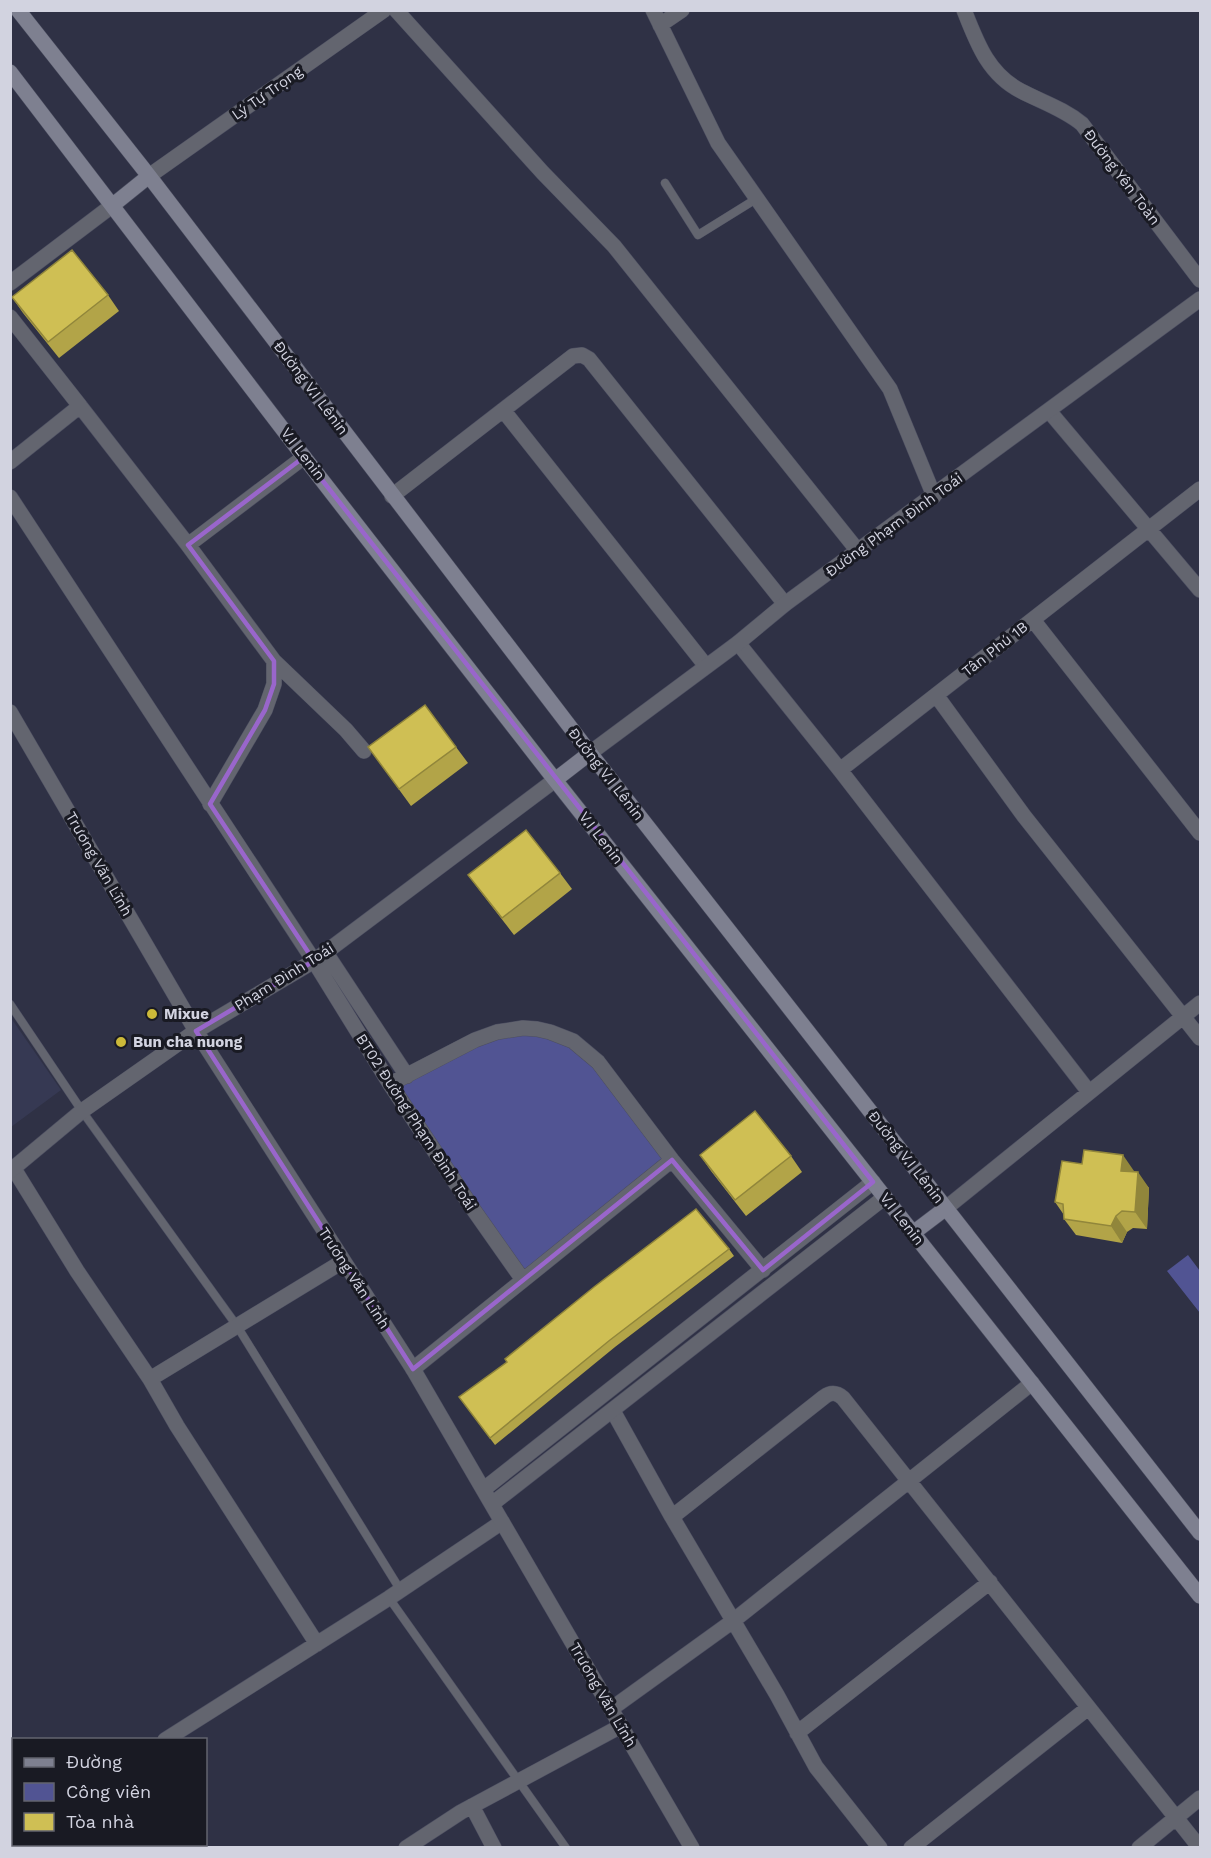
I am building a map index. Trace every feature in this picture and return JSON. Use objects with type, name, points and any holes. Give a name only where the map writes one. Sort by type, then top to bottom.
[{"type":"main road","name":"Đường V.I Lênin","points":[[18,10],[149,176],[590,753],[1200,1533]]},
{"type":"main road","name":"V.I Lenin","points":[[10,72],[304,457],[555,780],[1200,1596]]},
{"type":"main road","points":[[113,205],[149,176]]},
{"type":"main road","points":[[555,780],[590,753]]},
{"type":"main road","points":[[914,1233],[946,1208]]},
{"type":"street","points":[[396,10],[543,173],[614,246],[858,551]]},
{"type":"street","points":[[652,10],[718,143],[890,388],[934,496]]},
{"type":"street","points":[[660,25],[682,10]]},
{"type":"street","name":"Đường Yên Toàn","points":[[964,10],[988,64],[1006,82],[1064,111],[1082,124],[1200,280]]},
{"type":"street","name":"Lý Tự Trọng","points":[[149,176],[380,12]]},
{"type":"street","points":[[10,283],[113,205]]},
{"type":"street","name":"Đường Phạm Đình Toái","points":[[590,753],[738,643],[785,604],[1200,299]]},
{"type":"street","points":[[10,317],[189,545],[274,661],[346,730],[364,751]]},
{"type":"street","points":[[392,496],[573,356],[579,354],[586,356],[785,604]]},
{"type":"street","points":[[10,462],[80,406]]},
{"type":"street","points":[[503,410],[706,666]]},
{"type":"street","points":[[1048,411],[1200,590]]},
{"type":"street","points":[[189,545],[304,457]]},
{"type":"street","name":"Tân Phú 1B","points":[[840,770],[1200,489]]},
{"type":"street","points":[[10,497],[210,804],[320,957]]},
{"type":"street","points":[[1033,620],[1200,833]]},
{"type":"street","points":[[738,643],[840,770],[1089,1092]]},
{"type":"street","points":[[210,804],[266,710],[274,684],[274,661]]},
{"type":"street","points":[[936,695],[1024,816],[1200,1038]]},
{"type":"street","name":"Trương Văn Lĩnh","points":[[10,712],[196,1030],[342,1262],[413,1369],[692,1848]]},
{"type":"street","name":"Phạm Đình Toái","points":[[12,1170],[82,1111],[196,1030],[320,957],[555,780]]},
{"type":"street","name":"BT02 Đường Phạm Đình Toái","points":[[320,957],[407,1076]]},
{"type":"street","name":"BT02 Đường Phạm Đình Toái","points":[[320,957],[390,1084],[523,1280]]},
{"type":"street","points":[[946,1208],[1200,1003]]},
{"type":"street","points":[[390,1084],[475,1040],[497,1032],[523,1028],[550,1032],[573,1041],[598,1062],[672,1160],[763,1270]]},
{"type":"street","points":[[413,1369],[672,1160]]},
{"type":"street","points":[[12,1170],[150,1379],[177,1426],[317,1644]]},
{"type":"street","points":[[484,1489],[873,1182]]},
{"type":"street","points":[[492,1504],[885,1197]]},
{"type":"street","points":[[150,1379],[342,1262]]},
{"type":"street","points":[[611,1709],[733,1621],[1032,1383]]},
{"type":"street","points":[[672,1517],[829,1393],[838,1394],[910,1480],[1200,1848]]},
{"type":"street","points":[[613,1411],[816,1767],[880,1848]]},
{"type":"street","points":[[168,1738],[395,1594],[502,1522]]},
{"type":"street","points":[[797,1733],[990,1582]]},
{"type":"street","points":[[911,1848],[1088,1708]]},
{"type":"street","points":[[406,1848],[472,1806],[621,1726]]},
{"type":"street","points":[[1139,1848],[1200,1798]]},
{"type":"street","points":[[472,1806],[494,1848]]},
{"type":"lane","points":[[665,183],[698,235],[756,199]]},
{"type":"lane","points":[[10,1004],[82,1111],[237,1326],[395,1594],[566,1848]]},
{"type":"highlighted area","points":[[304,457],[873,1182],[763,1270],[672,1160],[413,1369],[196,1031],[314,961],[210,804],[265,710],[274,684],[274,661],[188,545]]},
{"type":"shaded area","points":[[11,1018],[61,1090],[10,1127]]},
{"type":"green space","points":[[510,1029],[573,1042],[672,1160],[523,1280],[390,1084]]},
{"type":"green space","points":[[1188,1255],[1200,1271],[1200,1313],[1167,1271]]},
{"type":"building","points":[[72,250],[108,295],[48,342],[12,297]]},
{"type":"building","points":[[425,705],[456,747],[399,789],[368,747]]},
{"type":"building","points":[[526,830],[560,873],[502,918],[468,875]]},
{"type":"building","points":[[755,1111],[791,1156],[735,1200],[700,1155]]},
{"type":"building","points":[[1084,1150],[1123,1155],[1121,1171],[1138,1172],[1135,1212],[1122,1211],[1116,1216],[1111,1226],[1064,1219],[1063,1204],[1055,1202],[1062,1161],[1082,1164]]},
{"type":"building","points":[[696,1209],[729,1249],[610,1340],[490,1438],[459,1397],[507,1362],[505,1359]]},
{"type":"place","name":"Mixue","points":[[152,1014]]},
{"type":"place","name":"Bun cha nuong","points":[[121,1042]]}]
